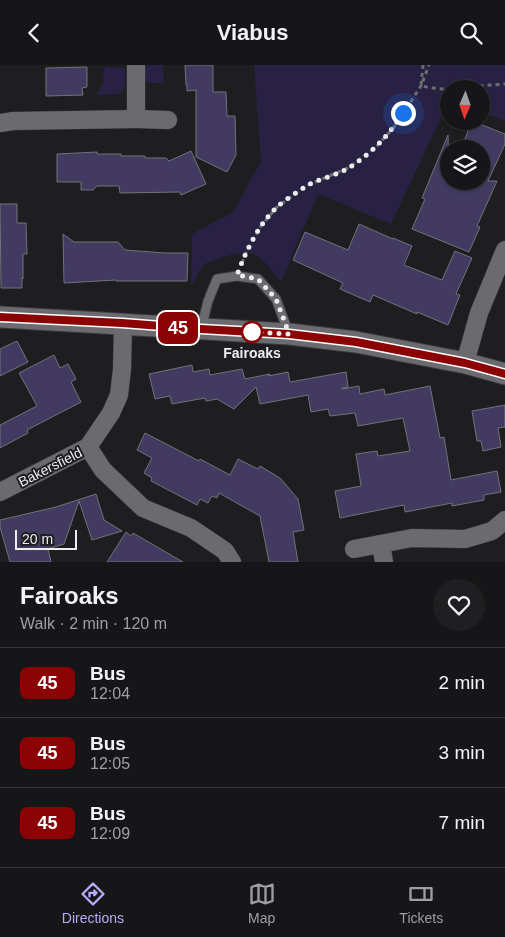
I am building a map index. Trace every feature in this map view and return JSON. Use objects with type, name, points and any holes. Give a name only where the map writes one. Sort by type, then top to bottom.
[{"type":"street","points":[[136,65],[136,119]]},
{"type":"street","points":[[0,123],[13,121],[168,120]]},
{"type":"street","points":[[465,363],[479,313],[505,250]]},
{"type":"street","points":[[0,317],[289,334],[356,342],[465,363],[505,374]]},
{"type":"street","name":"Bakersfield","points":[[0,492],[88,447],[111,413],[119,395],[122,369],[122,323]]},
{"type":"street","points":[[88,447],[103,470],[143,508],[191,528],[225,551],[232,562]]},
{"type":"street","points":[[354,549],[412,538],[465,539],[492,531],[505,520]]},
{"type":"street","points":[[381,544],[384,562]]},
{"type":"lane","points":[[201,329],[208,301],[217,279],[237,275],[258,279],[276,299],[289,334]]},
{"type":"path","points":[[421,86],[423,65]]},
{"type":"path","points":[[237,275],[246,253],[261,226],[277,207],[308,185],[350,167],[377,146],[395,126],[421,86],[429,65]]},
{"type":"path","points":[[421,86],[439,89],[505,84]]},
{"type":"shaded area","points":[[147,65],[163,65],[164,83],[145,83],[144,73]]},
{"type":"shaded area","points":[[254,65],[505,65],[505,121],[490,115],[490,80],[440,80],[440,120],[391,224],[318,194],[281,282],[261,259],[253,254],[242,253],[204,264],[191,286],[192,234],[233,212],[261,161]]},
{"type":"shaded area","points":[[105,67],[124,68],[125,82],[120,94],[96,95],[102,85]]},
{"type":"building","points":[[185,65],[213,65],[213,92],[226,92],[227,116],[235,116],[236,155],[227,172],[196,157],[196,90],[187,91]]},
{"type":"building","points":[[87,67],[87,87],[82,88],[83,95],[46,96],[46,68]]},
{"type":"building","points":[[490,128],[505,134],[505,144],[490,177],[490,140],[465,140],[468,130],[490,130]]},
{"type":"building","points":[[191,151],[206,184],[181,195],[180,192],[120,193],[119,186],[97,186],[93,190],[81,190],[81,182],[57,182],[57,154],[97,152],[97,154],[166,158],[169,161]]},
{"type":"building","points":[[440,154],[440,190],[490,190],[490,181],[497,181],[477,226],[480,227],[469,252],[412,229],[425,199],[422,198]]},
{"type":"building","points":[[0,204],[17,204],[17,223],[26,223],[27,254],[23,254],[22,288],[1,288]]},
{"type":"building","points":[[359,224],[412,246],[404,265],[442,280],[455,251],[472,258],[456,294],[460,295],[448,325],[373,295],[370,302],[340,289],[343,283],[293,260],[305,232],[348,250]]},
{"type":"building","points":[[63,234],[74,242],[118,242],[125,250],[188,253],[187,281],[116,280],[64,283]]},
{"type":"building","points":[[17,341],[28,362],[0,376],[0,349]]},
{"type":"building","points":[[54,355],[60,368],[68,364],[76,379],[71,382],[81,402],[27,430],[28,433],[0,448],[0,425],[37,406],[19,373]]},
{"type":"building","points":[[192,365],[193,372],[209,369],[210,375],[242,369],[245,379],[288,372],[290,382],[346,372],[348,387],[342,389],[359,386],[360,394],[384,389],[385,395],[430,386],[440,438],[444,437],[451,480],[497,471],[501,492],[484,495],[484,500],[452,506],[452,503],[405,512],[404,505],[340,518],[335,491],[361,486],[356,454],[377,451],[378,456],[410,451],[403,418],[358,426],[355,413],[330,416],[328,409],[311,412],[308,395],[260,404],[256,387],[234,409],[217,399],[206,401],[205,398],[172,404],[170,396],[155,399],[149,374]]},
{"type":"building","points":[[505,405],[505,427],[498,428],[501,447],[483,451],[481,441],[477,441],[472,411]]},
{"type":"building","points":[[145,433],[230,475],[238,459],[258,469],[260,466],[280,478],[298,499],[304,530],[293,532],[298,562],[269,562],[260,516],[219,493],[217,498],[212,496],[208,503],[200,499],[197,505],[151,481],[152,478],[144,473],[152,458],[137,450]]},
{"type":"building","points":[[96,494],[104,520],[122,531],[92,540],[79,501],[64,544],[48,549],[51,562],[10,562],[0,527],[0,520],[56,507]]},
{"type":"building","points":[[126,532],[131,536],[133,533],[183,562],[107,562]]},
{"type":"bus line","name":"45","points":[[0,317],[289,334],[356,342],[465,363],[505,374]]},
{"type":"place","name":"Fairoaks","points":[[252,332]]},
{"type":"route","points":[[252,332],[289,334],[276,299],[258,279],[237,275],[246,253],[261,226],[277,207],[308,185],[350,167],[377,146],[395,126],[403,113]]}]
